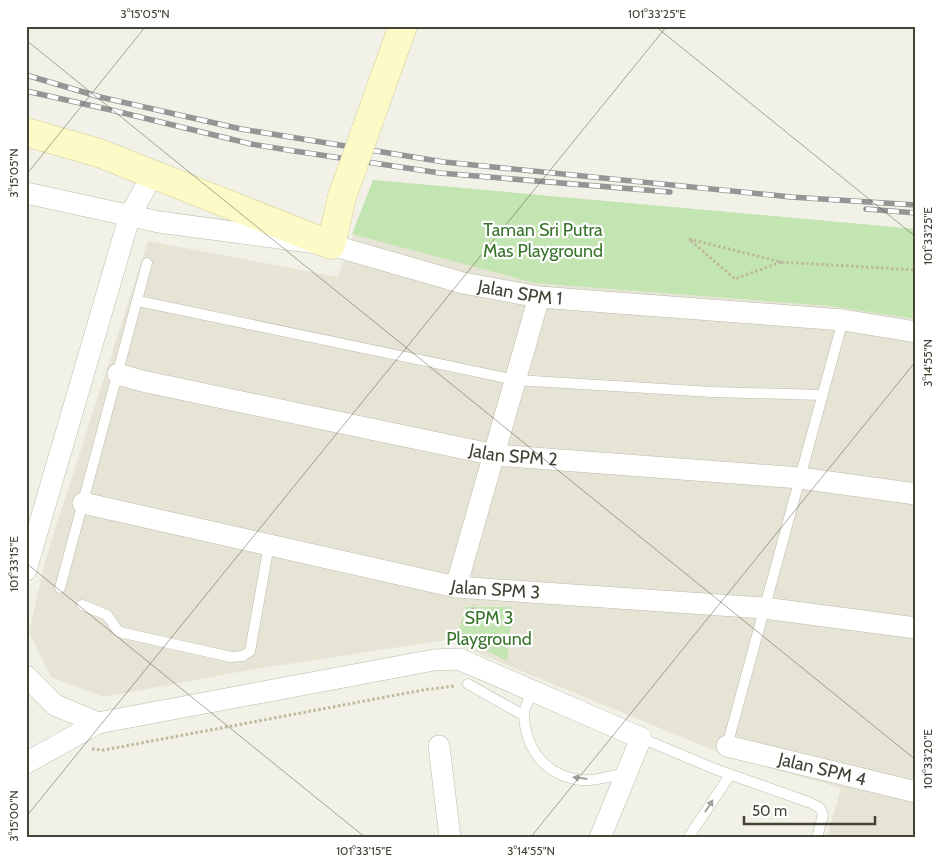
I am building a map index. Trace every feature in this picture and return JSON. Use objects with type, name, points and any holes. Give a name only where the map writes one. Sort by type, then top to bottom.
[{"type":"main road","points":[[26,132],[98,153],[330,245],[342,197],[403,26]]},
{"type":"street","points":[[26,570],[130,215],[152,176]]},
{"type":"street","name":"Jalan SPM 1","points":[[26,193],[159,222],[330,245],[464,283],[539,297],[843,320],[916,332]]},
{"type":"street","points":[[456,588],[539,297]]},
{"type":"street","name":"Jalan SPM 2","points":[[118,374],[142,382],[494,455],[800,478],[916,494]]},
{"type":"street","name":"Jalan SPM 3","points":[[83,503],[456,588],[764,608],[916,628]]},
{"type":"street","points":[[26,763],[98,723],[434,660],[459,659],[640,738],[600,838]]},
{"type":"street","points":[[26,676],[55,705],[98,723]]},
{"type":"street","points":[[439,746],[450,838]]},
{"type":"street","name":"Jalan SPM 4","points":[[727,746],[916,792]]},
{"type":"lane","points":[[60,588],[147,263]]},
{"type":"lane","points":[[138,301],[516,380],[712,392],[822,395]]},
{"type":"lane","points":[[727,746],[843,320]]},
{"type":"lane","points":[[82,605],[107,615],[119,632],[230,658],[243,656],[250,651],[268,545]]},
{"type":"lane","points":[[468,684],[524,715]]},
{"type":"lane","points":[[532,691],[524,715],[531,747],[538,759],[559,773],[582,781],[628,772]]},
{"type":"lane","points":[[640,738],[730,774],[811,802],[820,808],[823,815],[817,838]]},
{"type":"lane","points":[[688,838],[730,774]]},
{"type":"path","points":[[781,262],[735,279],[689,239],[781,262],[916,270]]},
{"type":"path","points":[[88,749],[104,750],[423,690],[468,684]]},
{"type":"shaded area","points":[[373,180],[916,229],[916,838],[827,838],[841,788],[730,757],[446,640],[249,670],[104,697],[51,677],[29,632],[46,558],[148,241],[338,277]]},
{"type":"green space","name":"Taman Sri Putra Mas Playground","points":[[373,180],[916,229],[916,319],[831,306],[535,283],[352,234]]},
{"type":"green space","name":"SPM 3 Playground","points":[[466,607],[512,607],[507,661],[457,636]]},
{"type":"railway","points":[[26,75],[100,97],[241,129],[444,162],[791,197],[916,205]]},
{"type":"railway","points":[[26,91],[251,144],[294,151],[440,173],[670,192]]},
{"type":"railway","points":[[866,209],[916,213]]}]
